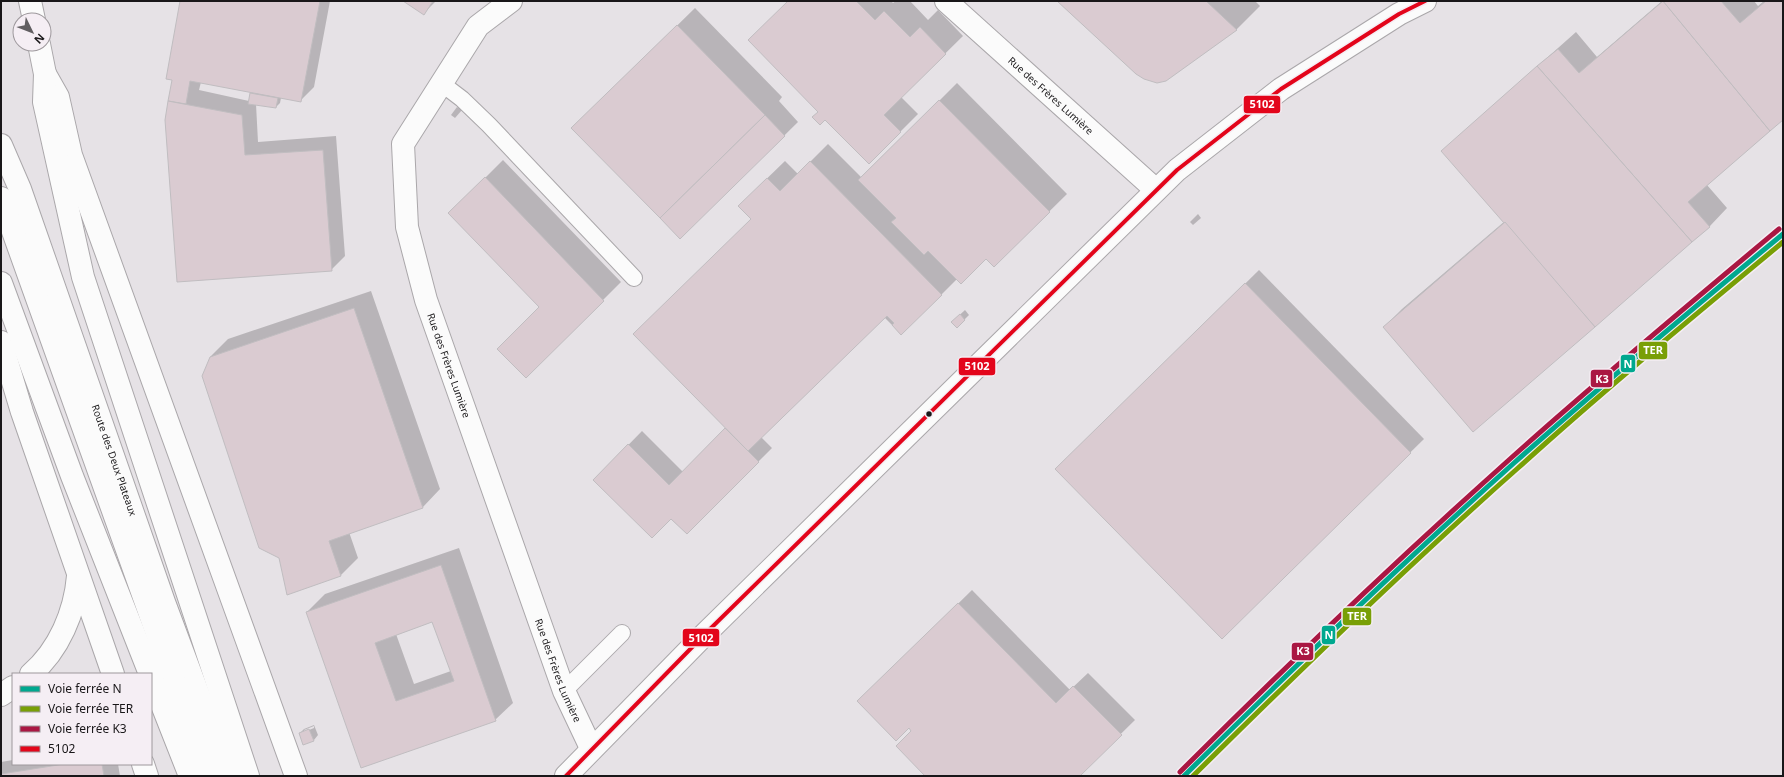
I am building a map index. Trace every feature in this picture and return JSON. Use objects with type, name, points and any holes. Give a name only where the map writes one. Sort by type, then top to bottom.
[{"type":"street","points":[[30,1],[32,12]]},
{"type":"street","name":"Rue des Frères Lumière","points":[[511,1],[478,26],[403,144],[407,227],[426,300],[564,691],[591,748]]},
{"type":"street","name":"Rue des Frères Lumière","points":[[946,1],[1156,190]]},
{"type":"street","points":[[566,776],[591,748],[706,633],[1177,170],[1281,89],[1399,14],[1425,1]]},
{"type":"street","points":[[41,52],[45,74],[44,102],[83,277],[248,776]]},
{"type":"street","points":[[45,74],[58,97],[71,154],[296,776]]},
{"type":"street","name":"Route des Deux Plateaux","points":[[1,145],[20,189],[164,602],[228,776]]},
{"type":"street","name":"Route des Deux Plateaux","points":[[1,198],[208,776]]},
{"type":"street","points":[[1,282],[72,476],[149,673]]},
{"type":"street","points":[[1,342],[22,412],[113,673]]},
{"type":"street","points":[[32,673],[51,651],[64,630],[76,593],[78,574]]},
{"type":"street","points":[[152,680],[190,776]]},
{"type":"street","points":[[1,695],[12,689]]},
{"type":"street","points":[[143,765],[147,776]]},
{"type":"lane","points":[[441,83],[462,99],[489,125],[634,278]]},
{"type":"lane","points":[[564,691],[622,633]]},
{"type":"building","points":[[180,1],[320,1],[301,102],[190,81],[186,104],[168,101],[172,80],[166,79]]},
{"type":"building","points":[[403,1],[433,1],[424,15]]},
{"type":"building","points":[[788,1],[856,1],[875,20],[884,11],[910,37],[920,27],[946,54],[884,115],[901,132],[869,164],[825,120],[820,125],[812,117],[818,112],[748,40]]},
{"type":"building","points":[[1057,1],[1206,1],[1237,30],[1166,81],[1157,83],[1144,79],[1136,74]]},
{"type":"building","points":[[1663,1],[1770,131],[1688,202],[1710,227],[1692,242],[1537,66],[1558,49],[1579,73]]},
{"type":"building","points":[[1663,1],[1721,1],[1740,23],[1766,1],[1783,1],[1783,120],[1770,131]]},
{"type":"building","points":[[677,25],[765,115],[660,218],[571,128]]},
{"type":"building","points":[[1537,66],[1692,242],[1595,327],[1441,151]]},
{"type":"building","points":[[250,93],[278,98],[276,108],[248,104]]},
{"type":"building","points":[[939,100],[1050,212],[994,267],[986,259],[961,284],[928,251],[924,255],[891,222],[896,218],[858,180]]},
{"type":"building","points":[[168,101],[242,115],[245,155],[323,150],[332,271],[177,282],[165,120]]},
{"type":"building","points":[[765,115],[785,136],[680,239],[660,218]]},
{"type":"building","points":[[810,161],[942,295],[901,335],[892,325],[894,323],[887,316],[748,451],[633,334],[751,219],[738,206],[767,178],[780,191]]},
{"type":"building","points":[[485,177],[604,301],[526,378],[497,349],[539,307],[448,213]]},
{"type":"building","points":[[1505,222],[1595,327],[1473,432],[1383,327]]},
{"type":"building","points":[[1245,283],[1411,453],[1222,639],[1055,469]]},
{"type":"building","points":[[354,308],[423,508],[329,541],[341,576],[287,595],[279,558],[259,548],[202,376],[210,357]]},
{"type":"building","points":[[960,314],[965,320],[957,328],[951,322]]},
{"type":"building","points":[[725,428],[759,462],[687,534],[671,519],[652,538],[593,480],[628,444],[669,485]]},
{"type":"building","points":[[441,565],[496,721],[361,768],[306,612]],"holes":[[[432,622],[454,681],[396,701],[375,643]]]},
{"type":"building","points":[[958,603],[1056,703],[1073,686],[1122,735],[1080,776],[925,776],[896,746],[911,731],[909,728],[896,741],[857,701]]},
{"type":"building","points":[[309,729],[314,741],[303,745],[299,733]]},
{"type":"building","points":[[58,765],[102,765],[104,776],[1,776],[1,774]]},
{"type":"rail line","name":"K3","points":[[1180,772],[1261,692],[1426,535],[1543,430],[1677,314],[1779,229]]},
{"type":"rail line","name":"N","points":[[1184,776],[1265,696],[1430,539],[1614,376],[1783,234]]},
{"type":"rail line","name":"TER","points":[[1193,776],[1353,620],[1476,505],[1616,382],[1783,242]]},
{"type":"transit line","name":"5102","points":[[566,776],[706,633],[1177,170],[1281,89],[1399,14],[1425,1]]}]
